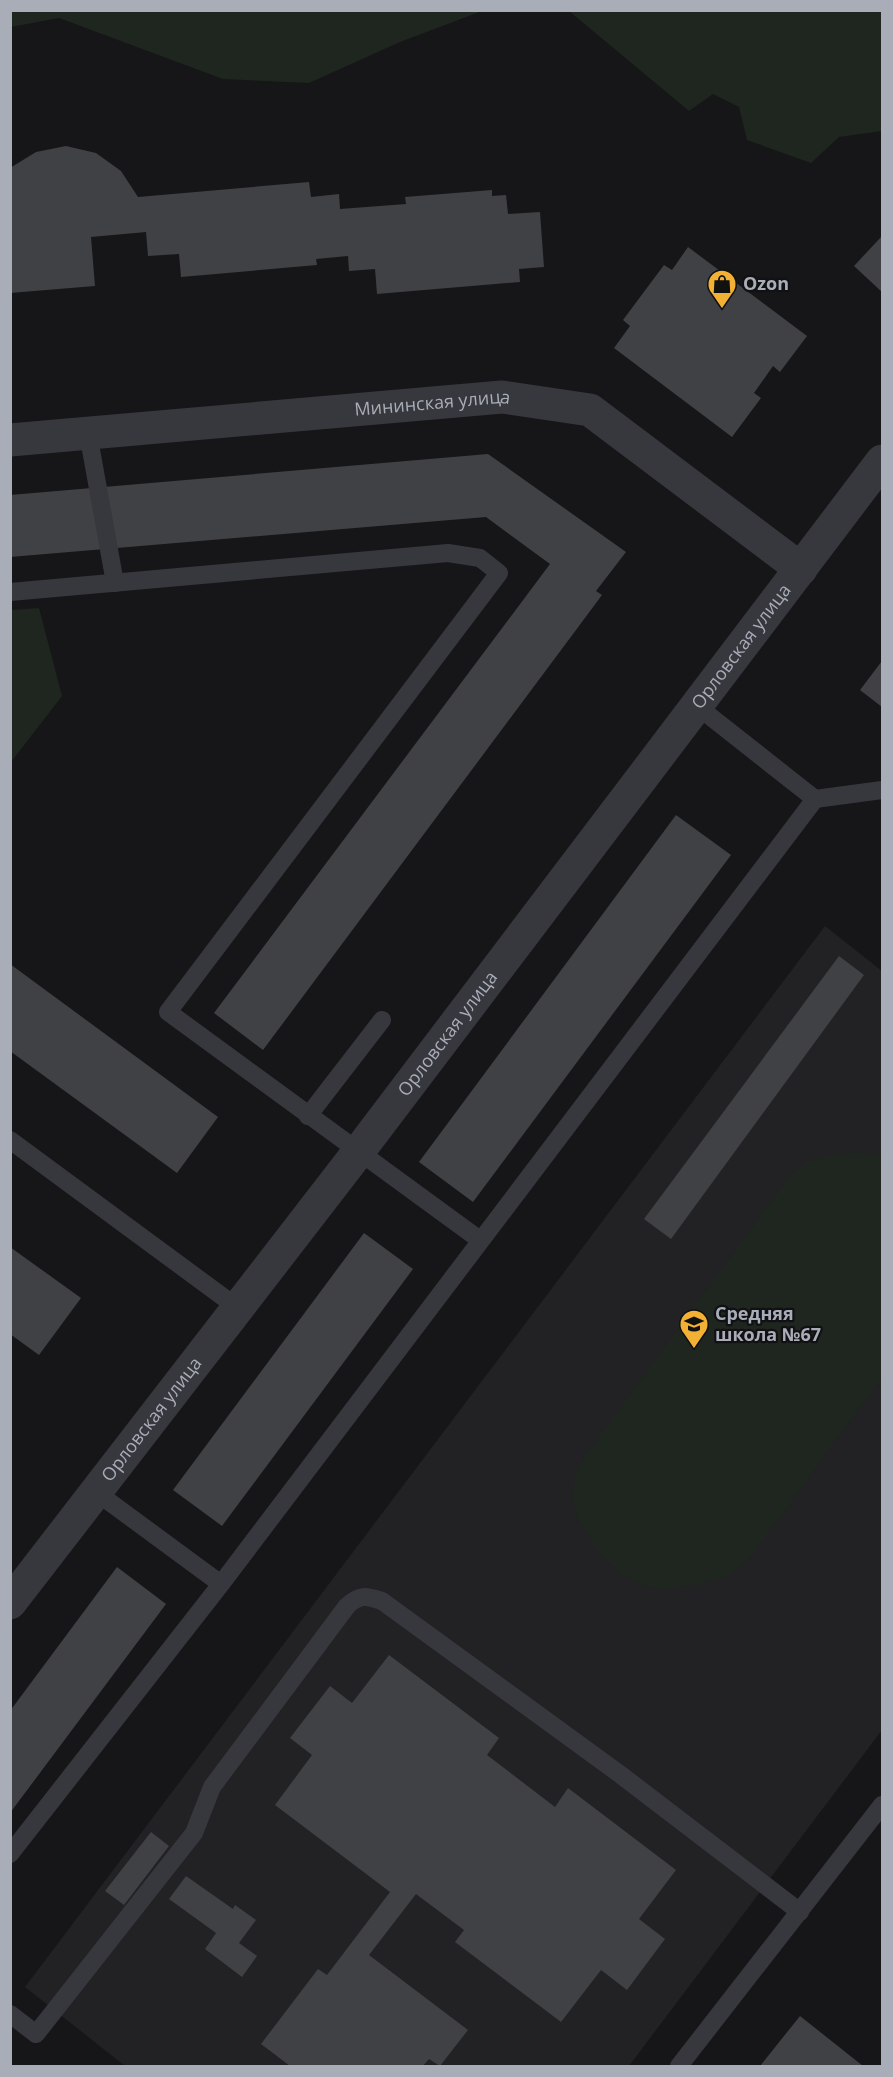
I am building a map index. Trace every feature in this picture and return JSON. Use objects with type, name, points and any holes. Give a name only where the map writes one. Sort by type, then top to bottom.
[{"type":"street","name":"Мининская улица","points":[[10,440],[502,397],[590,410],[801,569]]},
{"type":"street","name":"Орловская улица","points":[[10,1603],[359,1151],[882,461]]},
{"type":"lane","points":[[88,433],[115,583]]},
{"type":"lane","points":[[10,592],[448,553],[480,558],[499,573],[168,1012],[480,1240]]},
{"type":"lane","points":[[697,706],[815,799]]},
{"type":"lane","points":[[10,1854],[221,1584],[815,799],[882,790]]},
{"type":"lane","points":[[308,1116],[382,1020]]},
{"type":"lane","points":[[10,1140],[238,1308]]},
{"type":"lane","points":[[96,1492],[221,1584]]},
{"type":"lane","points":[[10,2014],[36,2034],[194,1833],[212,1787],[347,1606],[356,1598],[368,1597],[382,1601],[621,1776],[800,1912]]},
{"type":"lane","points":[[679,2067],[882,1805]]},
{"type":"shaded area","points":[[11,10],[482,11],[400,42],[309,83],[223,79],[59,18],[11,27]]},
{"type":"shaded area","points":[[569,11],[882,11],[882,131],[839,137],[811,163],[747,140],[739,107],[713,94],[689,111]]},
{"type":"shaded area","points":[[39,608],[62,696],[11,762],[11,610]]},
{"type":"shaded area","name":"Средняя школа №67","points":[[825,926],[882,971],[882,1730],[629,2066],[125,2066],[25,1987]]},
{"type":"shaded area","points":[[853,1152],[882,1158],[882,1377],[750,1558],[737,1569],[728,1575],[690,1586],[659,1588],[634,1581],[604,1557],[577,1515],[573,1499],[578,1466],[787,1180],[803,1166],[817,1159]]},
{"type":"building","points":[[66,146],[96,153],[121,171],[138,197],[309,182],[311,197],[339,194],[340,209],[406,204],[405,197],[492,190],[492,196],[506,195],[508,214],[540,212],[544,267],[519,269],[520,282],[377,294],[375,269],[349,271],[348,256],[316,259],[317,265],[181,277],[179,254],[148,256],[146,232],[91,237],[95,286],[10,293],[10,168],[36,152]]},
{"type":"building","points":[[882,236],[882,292],[854,266]]},
{"type":"building","points":[[688,247],[807,336],[780,372],[773,366],[754,393],[761,398],[732,437],[614,348],[630,326],[623,320],[664,265],[672,270]]},
{"type":"building","points":[[488,454],[626,552],[596,591],[602,595],[263,1050],[214,1013],[550,564],[486,517],[10,557],[10,495]]},
{"type":"building","points":[[882,661],[882,707],[860,690]]},
{"type":"building","points":[[676,815],[731,855],[473,1202],[419,1162]]},
{"type":"building","points":[[839,956],[864,975],[671,1239],[644,1219]]},
{"type":"building","points":[[10,964],[218,1117],[177,1173],[10,1051]]},
{"type":"building","points":[[364,1233],[413,1269],[222,1526],[173,1490]]},
{"type":"building","points":[[10,1247],[81,1298],[39,1355],[10,1334]]},
{"type":"building","points":[[117,1567],[166,1604],[10,1813],[10,1711]]},
{"type":"building","points":[[389,1655],[499,1738],[487,1755],[555,1807],[568,1788],[676,1870],[639,1919],[665,1939],[627,1990],[601,1970],[561,2022],[455,1942],[464,1930],[416,1894],[369,1955],[468,2030],[440,2066],[429,2059],[423,2066],[290,2066],[261,2044],[318,1969],[327,1975],[390,1892],[275,1805],[312,1755],[290,1738],[330,1686],[352,1703]]},
{"type":"building","points":[[151,1832],[169,1846],[124,1905],[105,1891]]},
{"type":"building","points":[[186,1876],[233,1909],[235,1905],[256,1920],[239,1943],[257,1956],[242,1977],[205,1949],[216,1933],[169,1899]]},
{"type":"building","points":[[800,2016],[863,2066],[760,2066]]},
{"type":"place","name":"Ozon","points":[[722,310]]},
{"type":"place","name":"Средняя школа №67","points":[[694,1350]]}]
